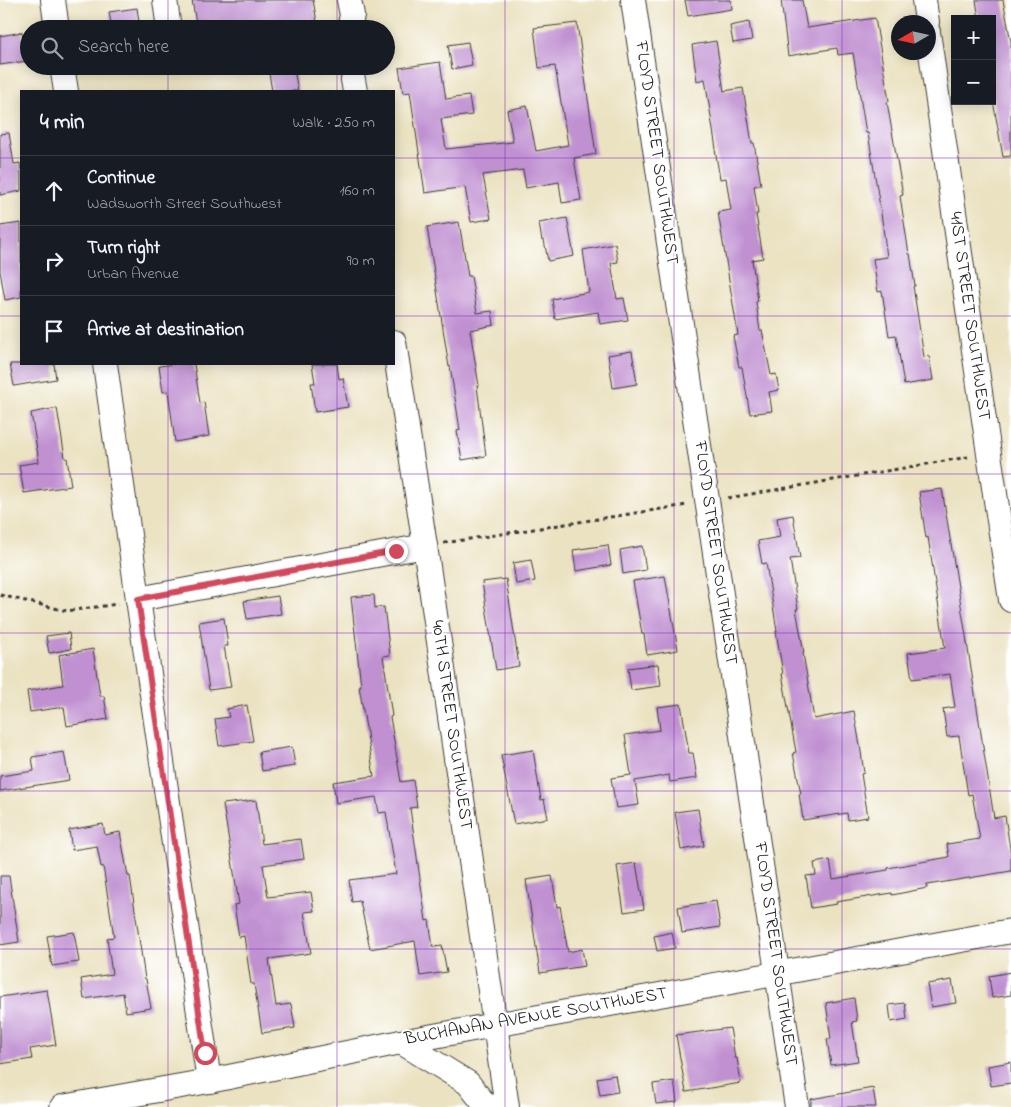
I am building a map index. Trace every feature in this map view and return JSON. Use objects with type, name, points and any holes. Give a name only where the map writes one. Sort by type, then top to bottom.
[{"type":"street","points":[[53,0],[56,20]]},
{"type":"street","points":[[165,0],[168,20]]},
{"type":"street","points":[[349,0],[352,15],[351,20]]},
{"type":"street","name":"FLOYD STREET SOUTHWEST","points":[[633,0],[797,1107]]},
{"type":"street","points":[[924,0],[926,15]]},
{"type":"street","name":"41ST STREET SOUTHWEST","points":[[932,60],[1011,600]]},
{"type":"street","points":[[63,75],[66,90]]},
{"type":"street","name":"40TH STREET SOUTHWEST","points":[[395,349],[507,1107]]},
{"type":"street","points":[[105,365],[209,1081]]},
{"type":"street","points":[[138,599],[425,546]]},
{"type":"street","name":"BUCHANAN AVENUE SOUTHWEST","points":[[62,1107],[209,1081],[401,1042],[1011,931]]},
{"type":"street","points":[[401,1042],[468,1083],[487,1107]]},
{"type":"path","points":[[0,595],[67,611],[113,605],[138,599]]},
{"type":"building","points":[[192,0],[313,0],[317,20],[195,20]]},
{"type":"building","points":[[685,0],[731,0],[732,9],[688,16]]},
{"type":"building","points":[[781,0],[802,0],[807,28],[875,18],[903,195],[900,196],[915,286],[913,286],[924,357],[929,356],[933,380],[904,385],[896,335],[889,336],[882,291],[878,292],[873,259],[887,257],[868,133],[866,133],[853,53],[838,55],[837,48],[788,56]]},
{"type":"building","points":[[976,0],[1003,0],[1011,42],[1011,156],[1003,157],[994,105],[996,105],[996,15],[978,15]]},
{"type":"building","points":[[137,8],[139,20],[110,20],[109,12]]},
{"type":"building","points":[[749,22],[752,40],[733,43],[730,26]]},
{"type":"building","points":[[577,23],[596,154],[574,158],[581,200],[562,203],[559,182],[526,188],[523,170],[483,175],[491,219],[471,222],[465,187],[425,193],[410,92],[403,93],[399,68],[440,62],[446,99],[469,96],[472,115],[441,119],[446,149],[513,142],[507,110],[527,106],[536,151],[568,145],[555,66],[539,68],[534,28]]},
{"type":"building","points":[[20,32],[20,62],[0,65],[0,36]]},
{"type":"building","points":[[716,41],[724,91],[743,88],[761,185],[754,186],[763,258],[752,260],[760,331],[762,330],[771,375],[776,374],[779,390],[769,392],[772,411],[750,414],[742,367],[739,367],[733,336],[738,335],[718,212],[731,210],[726,178],[720,179],[705,79],[697,81],[692,45]]},
{"type":"building","points":[[468,42],[472,65],[452,69],[448,45]]},
{"type":"building","points":[[269,75],[295,75],[298,90],[272,90]]},
{"type":"building","points":[[9,133],[14,164],[20,163],[20,191],[0,195],[0,134]]},
{"type":"building","points":[[567,218],[574,256],[548,261],[539,223]]},
{"type":"building","points":[[459,222],[468,276],[471,276],[477,313],[492,311],[494,325],[470,330],[479,386],[477,386],[486,456],[462,460],[457,431],[460,430],[427,227]]},
{"type":"building","points":[[20,223],[20,297],[5,300],[0,271],[0,226]]},
{"type":"building","points":[[615,244],[618,262],[611,263],[617,299],[624,298],[628,320],[600,324],[598,312],[555,319],[552,299],[589,292],[583,250]]},
{"type":"building","points":[[632,351],[637,384],[613,388],[608,355]]},
{"type":"building","points":[[10,364],[54,365],[56,379],[14,386]]},
{"type":"building","points":[[194,365],[200,403],[204,402],[209,436],[175,442],[168,391],[163,392],[159,366]]},
{"type":"building","points":[[312,365],[337,365],[339,379],[343,378],[348,407],[315,412],[311,383],[315,383]]},
{"type":"building","points":[[57,408],[71,486],[24,493],[19,465],[39,462],[31,413]]},
{"type":"building","points":[[942,489],[994,818],[1005,816],[1011,855],[1011,871],[927,885],[927,888],[892,895],[892,893],[811,908],[806,876],[816,875],[814,863],[830,860],[833,879],[949,857],[947,844],[980,839],[972,794],[968,795],[959,736],[947,737],[943,709],[955,707],[950,674],[912,679],[908,653],[945,648],[919,492]]},
{"type":"building","points":[[793,515],[800,558],[790,559],[814,719],[854,711],[864,773],[861,774],[868,817],[848,820],[847,813],[803,820],[799,794],[801,794],[793,753],[796,752],[782,674],[777,631],[766,563],[762,564],[758,541],[780,537],[777,518]]},
{"type":"building","points":[[608,545],[611,565],[576,571],[573,550]]},
{"type":"building","points":[[642,546],[646,570],[623,574],[620,550]]},
{"type":"building","points":[[531,560],[535,581],[516,584],[513,563]]},
{"type":"building","points":[[665,576],[678,650],[647,655],[633,581]]},
{"type":"building","points":[[506,579],[519,666],[496,670],[482,582]]},
{"type":"building","points":[[374,595],[375,608],[384,607],[390,655],[383,656],[392,716],[390,717],[401,782],[413,780],[417,807],[410,808],[426,921],[429,920],[433,947],[442,946],[447,972],[420,976],[415,941],[370,949],[360,901],[352,902],[349,880],[396,874],[386,812],[379,813],[376,797],[336,803],[333,782],[374,776],[359,686],[361,686],[351,597]]},
{"type":"building","points":[[278,596],[281,614],[247,619],[244,601]]},
{"type":"building","points":[[224,618],[228,646],[224,646],[231,687],[209,690],[199,622]]},
{"type":"building","points":[[69,633],[71,649],[49,653],[46,636]]},
{"type":"building","points":[[93,649],[100,696],[104,696],[108,719],[67,726],[64,707],[30,712],[27,691],[63,685],[59,655]]},
{"type":"building","points":[[658,664],[661,686],[631,690],[628,668]]},
{"type":"building","points":[[681,704],[689,753],[693,753],[697,778],[670,782],[669,775],[635,781],[639,805],[616,808],[611,778],[631,775],[625,735],[660,730],[657,707]]},
{"type":"building","points":[[247,705],[253,741],[219,746],[215,719],[229,717],[227,709]]},
{"type":"building","points":[[292,747],[295,766],[262,771],[259,752]]},
{"type":"building","points":[[533,750],[541,800],[544,799],[548,818],[514,824],[501,755]]},
{"type":"building","points":[[64,752],[69,780],[0,791],[0,776],[34,771],[32,757]]},
{"type":"building","points":[[256,800],[262,844],[301,839],[304,859],[263,865],[268,897],[311,892],[314,911],[304,912],[311,953],[269,959],[276,1006],[291,1004],[295,1028],[262,1033],[254,984],[251,984],[244,936],[239,937],[234,905],[239,904],[223,804]]},
{"type":"building","points":[[698,809],[704,846],[681,850],[675,812]]},
{"type":"building","points":[[103,824],[105,835],[120,832],[128,876],[130,876],[151,1008],[126,1012],[123,993],[84,999],[81,979],[112,974],[107,938],[114,937],[103,866],[101,867],[97,846],[72,850],[69,830]]},
{"type":"building","points":[[636,863],[644,909],[624,912],[617,866]]},
{"type":"building","points":[[0,876],[9,876],[19,942],[0,945]]},
{"type":"building","points":[[552,876],[557,907],[560,906],[568,952],[582,949],[585,966],[540,973],[526,880]]},
{"type":"building","points":[[716,901],[720,927],[682,933],[678,907]]},
{"type":"building","points":[[74,932],[79,962],[52,966],[47,936]]},
{"type":"building","points":[[672,932],[675,948],[657,951],[654,936]]},
{"type":"building","points":[[1011,972],[1011,995],[992,998],[989,976]]},
{"type":"building","points":[[952,980],[956,1003],[931,1007],[927,984]]},
{"type":"building","points":[[47,990],[56,1045],[30,1049],[32,1059],[0,1064],[0,997]]},
{"type":"building","points":[[854,998],[857,1021],[852,1022],[858,1061],[831,1065],[827,1039],[831,1039],[826,1003]]},
{"type":"building","points":[[905,1003],[907,1019],[891,1022],[889,1005]]},
{"type":"building","points":[[730,1028],[741,1083],[686,1092],[676,1035]]},
{"type":"building","points":[[1011,1062],[1011,1083],[991,1086],[988,1066]]},
{"type":"building","points":[[615,1075],[618,1092],[600,1095],[597,1078]]},
{"type":"building","points":[[674,1081],[677,1102],[656,1104],[653,1084]]},
{"type":"building","points":[[873,1088],[876,1107],[811,1107],[811,1099]]},
{"type":"route","points":[[205,1053],[138,599],[396,551]]}]
